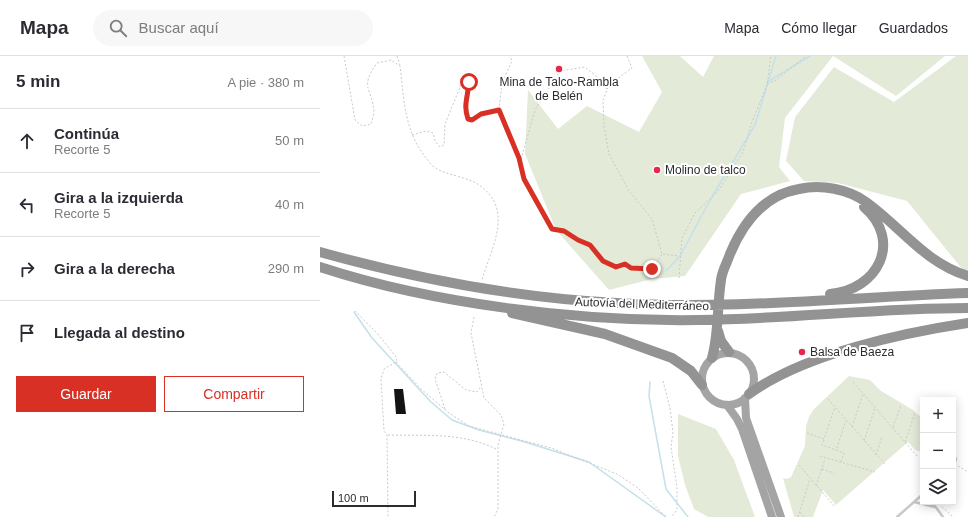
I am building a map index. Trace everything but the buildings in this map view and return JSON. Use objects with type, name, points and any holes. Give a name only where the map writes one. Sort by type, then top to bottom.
[{"type":"highway","points":[[712,358],[718,331],[721,278],[725,266],[742,231],[759,209],[783,194],[807,187],[822,186],[849,194],[869,204],[928,256],[944,266],[968,276]]},
{"type":"highway","points":[[810,300],[856,287],[876,269],[881,259],[883,245],[879,226],[868,211],[849,194]]},
{"type":"highway","name":"Autovía del Mediterráneo","points":[[320,252],[415,276],[512,293],[618,303],[725,304],[968,293]]},
{"type":"highway","name":"Autovía del Mediterráneo","points":[[320,267],[386,284],[470,301],[584,315],[647,319],[725,320],[968,308]]},
{"type":"highway","points":[[470,301],[484,308],[605,334],[672,358],[685,365],[702,385]]},
{"type":"highway","points":[[747,396],[770,379],[820,359],[908,334],[968,323]]},
{"type":"highway","points":[[718,331],[721,341],[729,352]]},
{"type":"main road","points":[[747,396],[737,403],[727,405],[718,403],[710,397],[702,385],[702,373],[712,358],[729,352],[739,355],[750,365],[754,380],[747,396],[746,418],[781,517]]},
{"type":"main road","points":[[727,405],[742,429],[772,517]]},
{"type":"lane","points":[[897,517],[920,496]]},
{"type":"lane","points":[[914,501],[935,507],[943,517]]},
{"type":"path","points":[[344,56],[355,120],[362,126],[371,124],[374,112],[367,89],[369,74],[377,63],[391,60],[400,66]]},
{"type":"path","points":[[397,56],[400,66],[407,123],[416,146],[434,167],[479,185],[493,199],[499,215],[498,232],[482,280]]},
{"type":"path","points":[[510,56],[512,61],[502,83],[499,110],[520,163],[524,179],[552,229],[564,231],[578,240],[590,245],[603,261],[616,267],[625,264],[631,268],[652,269],[657,264],[662,254],[652,219],[629,191],[609,154],[603,119],[603,100],[609,85],[632,68],[627,56]]},
{"type":"path","points":[[678,278],[682,238],[695,213],[719,190],[743,152],[752,122],[767,85],[772,56]]},
{"type":"path","points":[[767,85],[776,80],[806,56]]},
{"type":"path","points":[[520,163],[535,110],[560,71],[585,67],[603,82],[607,90]]},
{"type":"path","points":[[412,135],[426,131],[433,133],[435,142],[440,147],[444,145],[445,124],[463,80],[466,78],[469,82],[469,92],[464,108],[468,119],[472,120],[481,114],[499,110]]},
{"type":"path","points":[[662,254],[680,256]]},
{"type":"path","points":[[355,311],[395,353],[397,358],[396,362],[421,389],[446,410],[469,426],[551,448],[617,474],[638,488],[666,517]]},
{"type":"path","points":[[474,317],[471,334],[484,398],[501,415],[504,424],[498,445],[498,509],[494,517]]},
{"type":"path","points":[[396,362],[384,369],[381,379],[384,431],[388,434],[452,436],[486,444],[498,450]]},
{"type":"path","points":[[446,410],[435,379],[437,373],[444,372],[466,390],[477,392],[481,386]]},
{"type":"path","points":[[663,381],[670,408],[673,432],[671,448],[677,487],[677,510],[671,517]]},
{"type":"path","points":[[853,382],[918,457]]},
{"type":"path","points":[[852,427],[863,394]]},
{"type":"path","points":[[828,399],[884,464]]},
{"type":"path","points":[[893,428],[901,405]]},
{"type":"path","points":[[835,407],[822,445],[844,453],[841,462]]},
{"type":"path","points":[[864,441],[875,408]]},
{"type":"path","points":[[905,442],[915,412]]},
{"type":"path","points":[[836,450],[846,420]]},
{"type":"path","points":[[807,433],[824,439]]},
{"type":"path","points":[[388,434],[388,517]]},
{"type":"path","points":[[876,455],[882,437]]},
{"type":"path","points":[[820,456],[875,472]]},
{"type":"path","points":[[816,486],[826,458]]},
{"type":"path","points":[[799,465],[835,507]]},
{"type":"path","points":[[958,466],[968,472]]},
{"type":"path","points":[[822,469],[834,473]]},
{"type":"path","points":[[798,517],[810,479]]},
{"type":"path","points":[[940,505],[953,517]]},
{"type":"path","points":[[799,512],[804,517]]},
{"type":"green space","points":[[642,56],[680,56],[703,77],[714,56],[833,56],[785,118],[779,167],[790,181],[741,194],[685,276],[652,279],[609,290],[556,230],[525,154],[528,90],[558,129],[587,106],[639,132],[662,92]]},
{"type":"green space","points":[[833,56],[945,56],[896,96]]},
{"type":"green space","points":[[956,56],[968,56],[968,271],[963,270],[907,201],[838,183],[804,181],[786,161],[795,117],[834,67],[894,102]]},
{"type":"green space","points":[[849,376],[870,380],[881,391],[913,410],[920,416],[920,451],[915,450],[908,442],[836,505],[823,490],[813,517],[794,517],[783,478],[787,479],[791,477],[805,446],[806,426],[814,409]]},
{"type":"green space","points":[[678,414],[716,429],[734,460],[755,517],[708,517],[694,509],[685,485],[678,456]]},
{"type":"waterway","points":[[666,271],[680,256],[709,202],[755,125],[776,56]]},
{"type":"waterway","points":[[769,81],[810,56]]},
{"type":"waterway","points":[[354,312],[372,338],[431,402],[452,420],[479,430],[525,442],[589,462],[666,517]]},
{"type":"waterway","points":[[650,382],[649,396],[666,489],[688,517]]},
{"type":"place","name":"Mina de Talco-Rambla de Belén","points":[[559,69]]},
{"type":"place","name":"Molino de talco","points":[[657,170]]},
{"type":"place","name":"Balsa de Baeza","points":[[802,352]]},
{"type":"route","points":[[469,82],[469,92],[464,108],[468,119],[472,120],[481,114],[488,114],[499,110],[519,158],[524,179],[552,229],[564,231],[572,237],[590,245],[603,261],[606,261],[616,267],[625,264],[631,268],[645,270],[652,269]]}]
